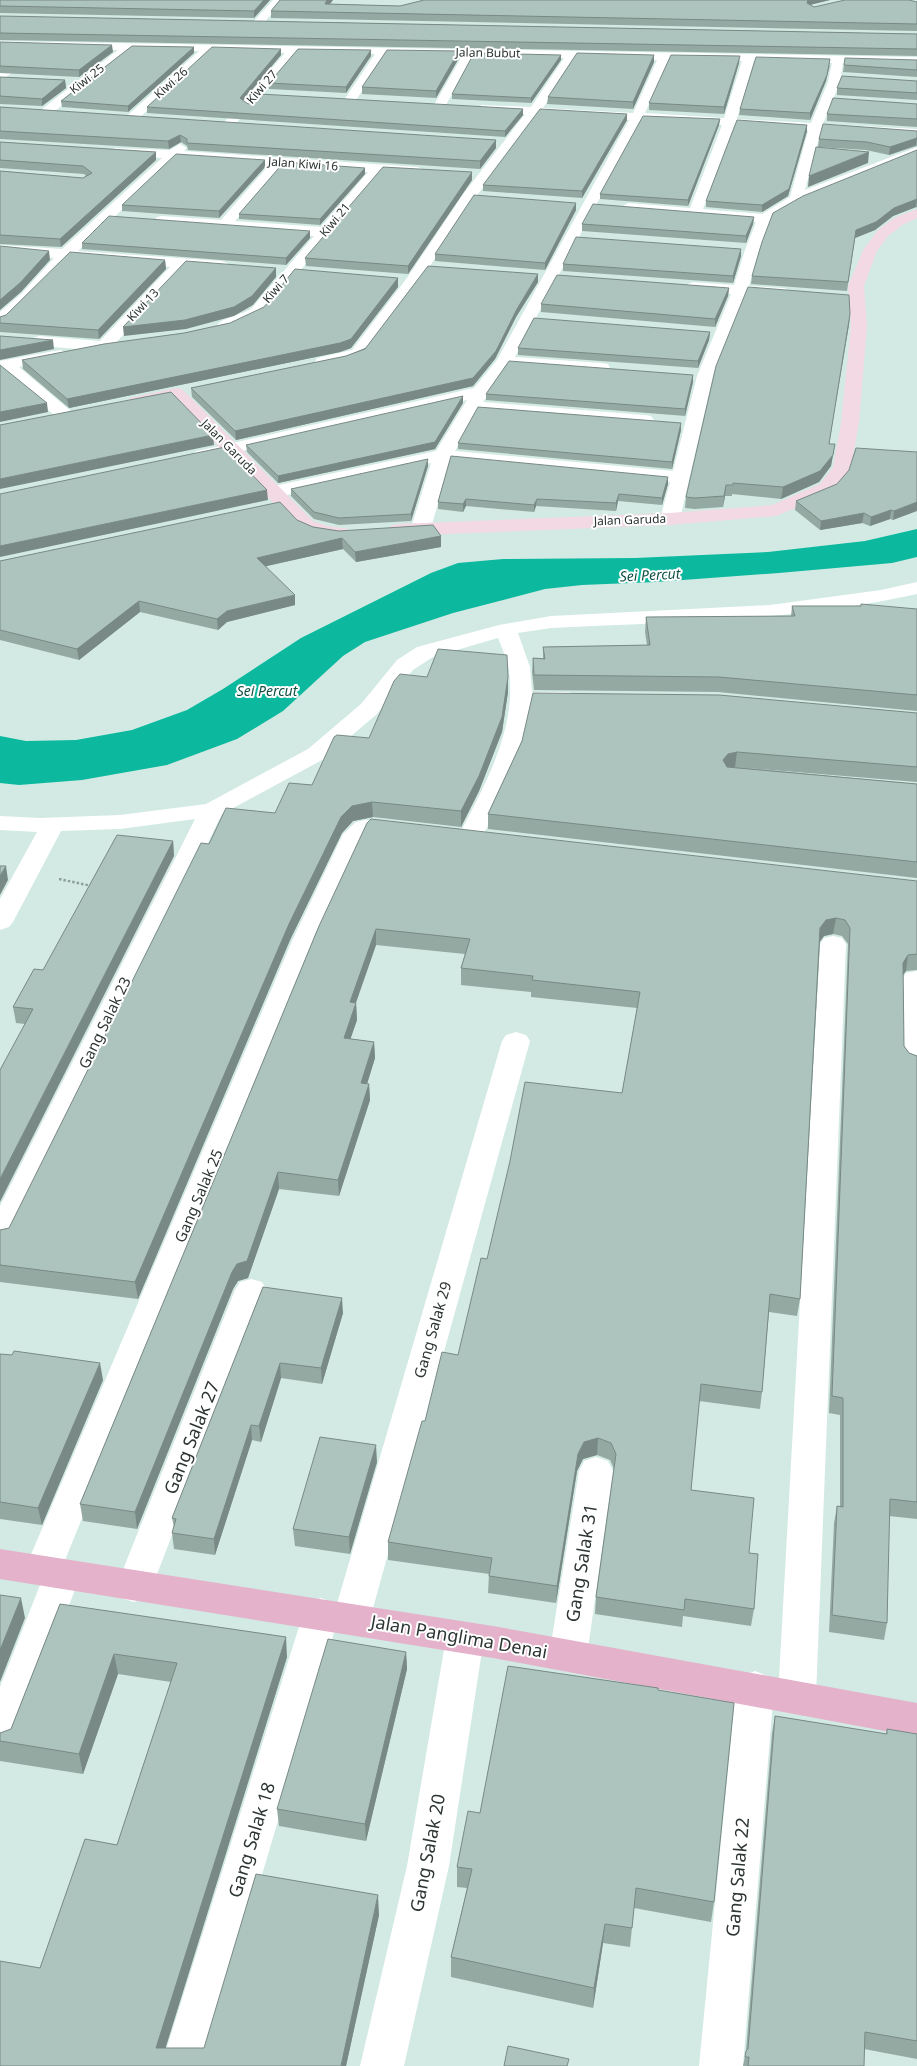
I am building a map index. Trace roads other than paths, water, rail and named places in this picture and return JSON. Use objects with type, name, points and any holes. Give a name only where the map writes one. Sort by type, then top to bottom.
[{"type":"main road","name":"Jalan Panglima Denai","points":[[0,1564],[134,1587],[336,1616],[755,1688],[917,1720]]},
{"type":"street","points":[[278,23],[253,22],[279,0]]},
{"type":"street","name":"Jalan Bubut","points":[[0,44],[917,61]]},
{"type":"street","points":[[0,77],[46,45]]},
{"type":"street","name":"Kiwi 25","points":[[65,113],[41,111],[82,83],[128,47]]},
{"type":"street","name":"Kiwi 26","points":[[151,119],[128,117],[209,48]]},
{"type":"street","name":"Kiwi 27","points":[[229,124],[294,50]]},
{"type":"street","points":[[368,101],[346,100],[383,51]]},
{"type":"street","points":[[441,105],[469,53]]},
{"type":"street","points":[[308,366],[358,353],[413,281],[469,196],[536,110],[572,55]]},
{"type":"street","points":[[421,528],[443,455],[476,399],[504,361],[638,115],[665,56]]},
{"type":"street","points":[[695,212],[730,120],[749,58]]},
{"type":"street","points":[[796,199],[816,126],[832,100],[834,76],[838,60]]},
{"type":"street","points":[[834,76],[850,78]]},
{"type":"street","points":[[0,77],[18,79]]},
{"type":"street","points":[[64,82],[82,83]]},
{"type":"street","points":[[257,94],[276,96]]},
{"type":"street","points":[[469,107],[730,120],[917,133]]},
{"type":"street","points":[[214,123],[248,125]]},
{"type":"street","points":[[0,320],[66,254],[108,217],[133,190],[186,142]]},
{"type":"street","points":[[491,142],[510,143]]},
{"type":"street","name":"Jalan Kiwi 16","points":[[104,150],[427,171]]},
{"type":"street","points":[[670,519],[705,376],[740,290],[752,250],[765,218],[796,199],[917,151]]},
{"type":"street","points":[[809,152],[826,153]]},
{"type":"street","points":[[866,156],[888,162]]},
{"type":"street","points":[[224,225],[279,162]]},
{"type":"street","name":"Kiwi 21","points":[[291,271],[378,168]]},
{"type":"street","points":[[466,174],[486,175]]},
{"type":"street","points":[[469,196],[489,197]]},
{"type":"street","points":[[568,203],[765,218]]},
{"type":"street","name":"Jalan Garuda","points":[[176,394],[232,448],[276,501],[314,529],[339,533],[366,532],[421,528],[670,519],[776,510],[822,490],[834,481],[842,467],[850,423],[859,326],[856,286],[870,250],[890,227],[917,213]]},
{"type":"street","points":[[108,217],[128,218]]},
{"type":"street","points":[[147,219],[325,232]]},
{"type":"street","points":[[570,237],[589,238]]},
{"type":"street","points":[[0,249],[236,267]]},
{"type":"street","points":[[733,249],[752,250]]},
{"type":"street","name":"Kiwi 13","points":[[104,346],[182,263]]},
{"type":"street","points":[[422,267],[442,268]]},
{"type":"street","points":[[273,270],[310,273]]},
{"type":"street","name":"Kiwi 7","points":[[211,329],[247,318],[257,312],[291,271]]},
{"type":"street","points":[[531,274],[569,277]]},
{"type":"street","points":[[394,279],[413,281]]},
{"type":"street","points":[[682,286],[799,294]]},
{"type":"street","points":[[9,295],[26,296]]},
{"type":"street","points":[[838,297],[858,299]]},
{"type":"street","points":[[526,318],[546,320]]},
{"type":"street","points":[[702,332],[722,334]]},
{"type":"street","points":[[26,340],[104,346]]},
{"type":"street","points":[[3,366],[131,342]]},
{"type":"street","points":[[504,361],[619,370]]},
{"type":"street","points":[[3,366],[66,416]]},
{"type":"street","points":[[686,375],[705,376]]},
{"type":"street","points":[[121,405],[195,390]]},
{"type":"street","points":[[184,458],[476,399],[694,424]]},
{"type":"street","points":[[47,420],[84,412]]},
{"type":"street","points":[[276,501],[443,455],[681,477]]},
{"type":"street","points":[[0,823],[120,822],[212,810],[316,754],[369,709],[405,665],[412,660],[425,652],[506,629],[551,622],[770,611],[880,596],[917,588]]},
{"type":"street","points":[[470,837],[493,793],[511,748],[522,698],[520,670],[506,629]]},
{"type":"street","points":[[522,698],[590,700]]},
{"type":"street","name":"Gang Salak 23","points":[[0,1236],[212,810]]},
{"type":"street","points":[[0,922],[53,824]]},
{"type":"street","name":"Gang Salak 25","points":[[0,1736],[52,1573],[305,941],[354,834],[365,827],[376,826],[425,832]]},
{"type":"street","points":[[0,871],[28,870]]},
{"type":"street","points":[[797,1696],[833,944]]},
{"type":"street","points":[[915,979],[917,1062]]},
{"type":"street","name":"Gang Salak 29","points":[[336,1616],[516,1041]]},
{"type":"street","name":"Gang Salak 27","points":[[134,1587],[251,1290]]},
{"type":"street","name":"Gang Salak 31","points":[[568,1656],[596,1471]]},
{"type":"street","name":"Gang Salak 18","points":[[183,2066],[336,1616]]},
{"type":"street","name":"Gang Salak 20","points":[[382,2066],[428,1866],[465,1638]]},
{"type":"street","name":"Gang Salak 22","points":[[721,2066],[755,1688]]},
{"type":"water","name":"Sei Percut","points":[[917,529],[917,557],[892,563],[779,573],[545,589],[453,613],[365,642],[343,656],[283,711],[237,739],[167,765],[82,780],[19,785],[0,783],[0,736],[26,741],[76,740],[132,730],[187,710],[301,638],[431,573],[458,563],[503,559],[635,558],[768,552],[865,541]]}]
